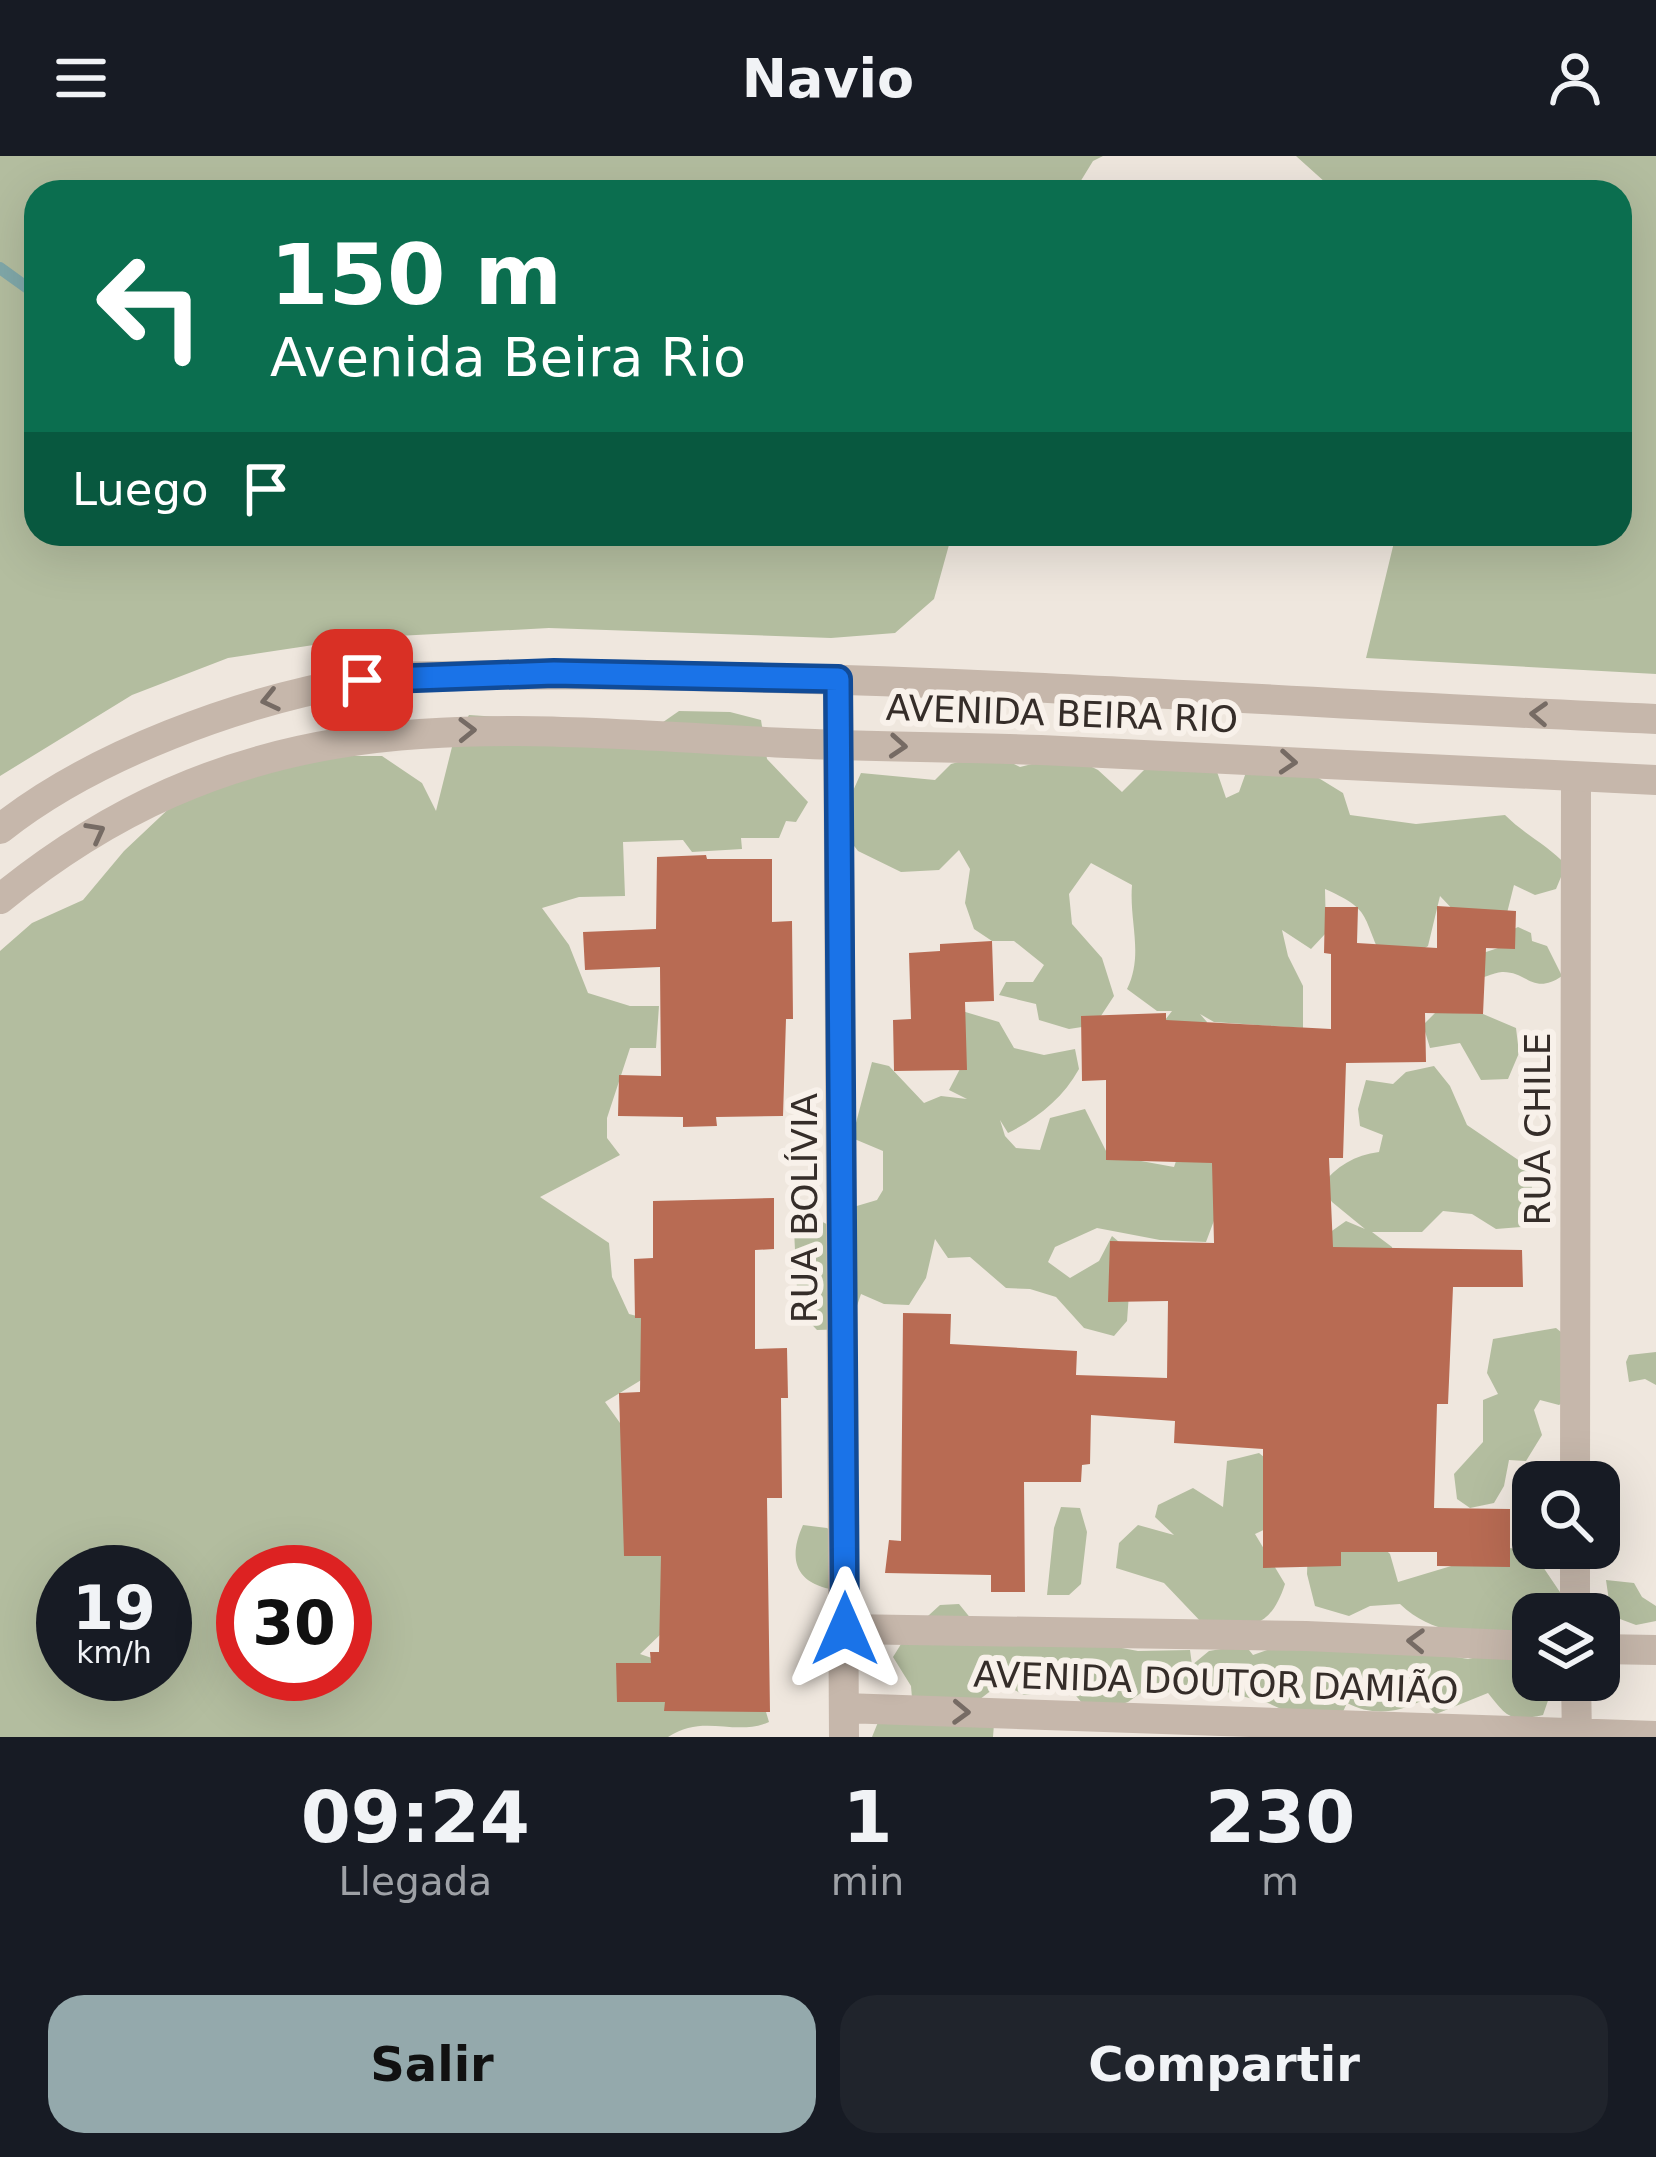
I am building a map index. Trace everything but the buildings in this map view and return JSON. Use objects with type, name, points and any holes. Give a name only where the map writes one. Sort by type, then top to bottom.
[{"type":"street","name":"AVENIDA BEIRA RIO","points":[[0,829],[94,771],[159,741],[247,706],[362,680],[554,673],[838,679],[1656,719]]},
{"type":"street","name":"RUA BOLÍVIA","points":[[838,679],[844,1723]]},
{"type":"street","name":"AVENIDA BEIRA RIO","points":[[0,899],[83,838],[185,785],[306,746],[419,731],[511,729],[1656,781]]},
{"type":"street","name":"RUA CHILE","points":[[1575,1461],[1576,777]]},
{"type":"street","name":"AVENIDA DOUTOR DAMIÃO","points":[[845,1629],[1512,1645]]},
{"type":"street","points":[[1620,1649],[1656,1650]]},
{"type":"street","points":[[1576,1701],[1576,1736]]},
{"type":"street","name":"AVENIDA DOUTOR DAMIÃO","points":[[844,1723],[1656,1736]]},
{"type":"green space","points":[[0,156],[1103,156],[1093,161],[1081,180],[24,180],[24,546],[949,546],[934,599],[895,633],[831,638],[549,628],[360,638],[228,658],[132,695],[0,776]]},
{"type":"green space","points":[[1296,156],[1656,156],[1656,674],[1366,658],[1393,546],[1632,546],[1632,180],[1323,180]]},
{"type":"green space","points":[[679,711],[730,712],[761,720],[767,759],[808,802],[796,822],[786,821],[779,838],[741,838],[742,849],[692,852],[683,840],[623,842],[625,896],[579,897],[542,908],[569,945],[588,993],[630,1006],[659,1006],[656,1048],[630,1048],[607,1118],[607,1138],[620,1155],[540,1197],[609,1243],[612,1277],[629,1314],[668,1324],[661,1368],[605,1402],[670,1493],[663,1632],[640,1654],[761,1695],[769,1722],[694,1727],[668,1737],[0,1737],[0,951],[32,923],[83,900],[124,851],[195,784],[329,756],[382,756],[422,783],[436,811],[454,739],[469,715],[656,727]]},
{"type":"green space","points":[[992,753],[1020,767],[1068,755],[1098,770],[1122,792],[1151,763],[1215,766],[1226,798],[1239,792],[1249,764],[1299,766],[1343,793],[1350,815],[1416,824],[1505,815],[1566,865],[1556,889],[1535,895],[1514,885],[1505,921],[1458,915],[1440,896],[1428,946],[1406,960],[1381,956],[1357,908],[1325,889],[1326,933],[1311,949],[1282,930],[1303,986],[1303,1028],[1214,1022],[1200,1014],[1207,1022],[1199,1048],[1162,1024],[1172,1011],[1157,1011],[1127,989],[1135,964],[1132,885],[1091,863],[1069,894],[1072,924],[1102,958],[1114,996],[1095,1025],[1069,1029],[1039,1020],[1036,1004],[999,995],[1006,982],[1033,982],[1044,965],[1014,941],[992,941],[974,929],[965,903],[970,869],[959,850],[939,870],[901,872],[858,851],[844,833],[844,811],[861,773],[935,780],[951,764]]},
{"type":"green space","points":[[1518,927],[1531,933],[1532,941],[1547,946],[1562,976],[1544,984],[1502,972],[1471,981],[1478,947],[1486,952],[1498,948],[1505,933]]},
{"type":"green space","points":[[962,1011],[999,1022],[1014,1048],[1044,1055],[1075,1049],[1079,1069],[1049,1106],[1008,1133],[1000,1120],[1016,1148],[1040,1150],[1050,1118],[1085,1109],[1108,1155],[1174,1167],[1184,1138],[1210,1093],[1218,1210],[1206,1242],[1160,1240],[1097,1228],[1055,1247],[1048,1262],[1070,1278],[1099,1261],[1112,1236],[1132,1253],[1127,1321],[1114,1336],[1084,1328],[1056,1297],[1006,1288],[970,1257],[948,1258],[935,1239],[926,1278],[909,1305],[884,1304],[861,1294],[849,1329],[817,1330],[798,1310],[794,1230],[813,1217],[840,1231],[850,1208],[877,1200],[883,1190],[883,1151],[852,1138],[872,1062],[889,1066],[924,1103],[941,1096],[967,1099],[949,1090],[961,1067]]},
{"type":"green space","points":[[1436,1012],[1483,1014],[1516,1028],[1519,1053],[1508,1079],[1481,1080],[1460,1043],[1430,1048],[1423,1025]]},
{"type":"green space","points":[[1434,1066],[1450,1086],[1467,1125],[1530,1168],[1533,1198],[1521,1227],[1496,1229],[1472,1214],[1443,1211],[1422,1232],[1372,1232],[1392,1247],[1396,1269],[1282,1321],[1319,1240],[1346,1221],[1365,1229],[1332,1202],[1321,1186],[1347,1163],[1379,1152],[1383,1135],[1360,1126],[1358,1109],[1366,1080],[1393,1084],[1406,1072]]},
{"type":"green space","points":[[1556,1328],[1566,1336],[1572,1396],[1559,1405],[1540,1400],[1534,1410],[1542,1435],[1526,1461],[1509,1460],[1504,1486],[1494,1503],[1470,1508],[1457,1499],[1454,1474],[1483,1442],[1483,1400],[1498,1394],[1487,1373],[1493,1339]]},
{"type":"green space","points":[[1656,1352],[1656,1385],[1645,1379],[1629,1382],[1629,1355]]},
{"type":"green space","points":[[1259,1453],[1284,1473],[1274,1525],[1255,1534],[1285,1584],[1264,1619],[1245,1626],[1204,1625],[1164,1583],[1116,1568],[1119,1543],[1138,1525],[1174,1535],[1155,1517],[1158,1505],[1193,1488],[1223,1507],[1227,1461]]},
{"type":"green space","points":[[1061,1507],[1080,1508],[1087,1532],[1081,1584],[1069,1595],[1047,1595],[1054,1528]]},
{"type":"green space","points":[[803,1525],[827,1528],[838,1536],[830,1589],[808,1580],[797,1566],[796,1547]]},
{"type":"green space","points":[[1373,1538],[1390,1554],[1398,1582],[1511,1548],[1512,1569],[1544,1569],[1561,1593],[1512,1593],[1512,1635],[1446,1629],[1400,1604],[1370,1606],[1349,1616],[1315,1606],[1307,1574],[1308,1544]]},
{"type":"green space","points":[[1606,1580],[1634,1583],[1642,1597],[1656,1606],[1656,1621],[1636,1625],[1620,1619],[1620,1593],[1608,1593]]},
{"type":"green space","points":[[959,1604],[972,1620],[1138,1651],[1190,1650],[1192,1665],[1209,1651],[1245,1645],[1253,1655],[1270,1649],[1468,1659],[1505,1651],[1512,1652],[1512,1701],[1548,1701],[1543,1715],[1516,1718],[1488,1693],[1436,1714],[1421,1701],[1384,1711],[1347,1703],[1341,1716],[1312,1723],[1268,1703],[1204,1686],[1155,1683],[1111,1708],[1083,1704],[1070,1689],[1024,1695],[1001,1683],[971,1706],[994,1724],[993,1737],[872,1737],[887,1700],[912,1698],[911,1686],[893,1657],[906,1636],[940,1605]]},
{"type":"waterway","points":[[0,268],[24,285]]},
{"type":"route","points":[[362,680],[554,673],[838,679],[845,1629]]}]
